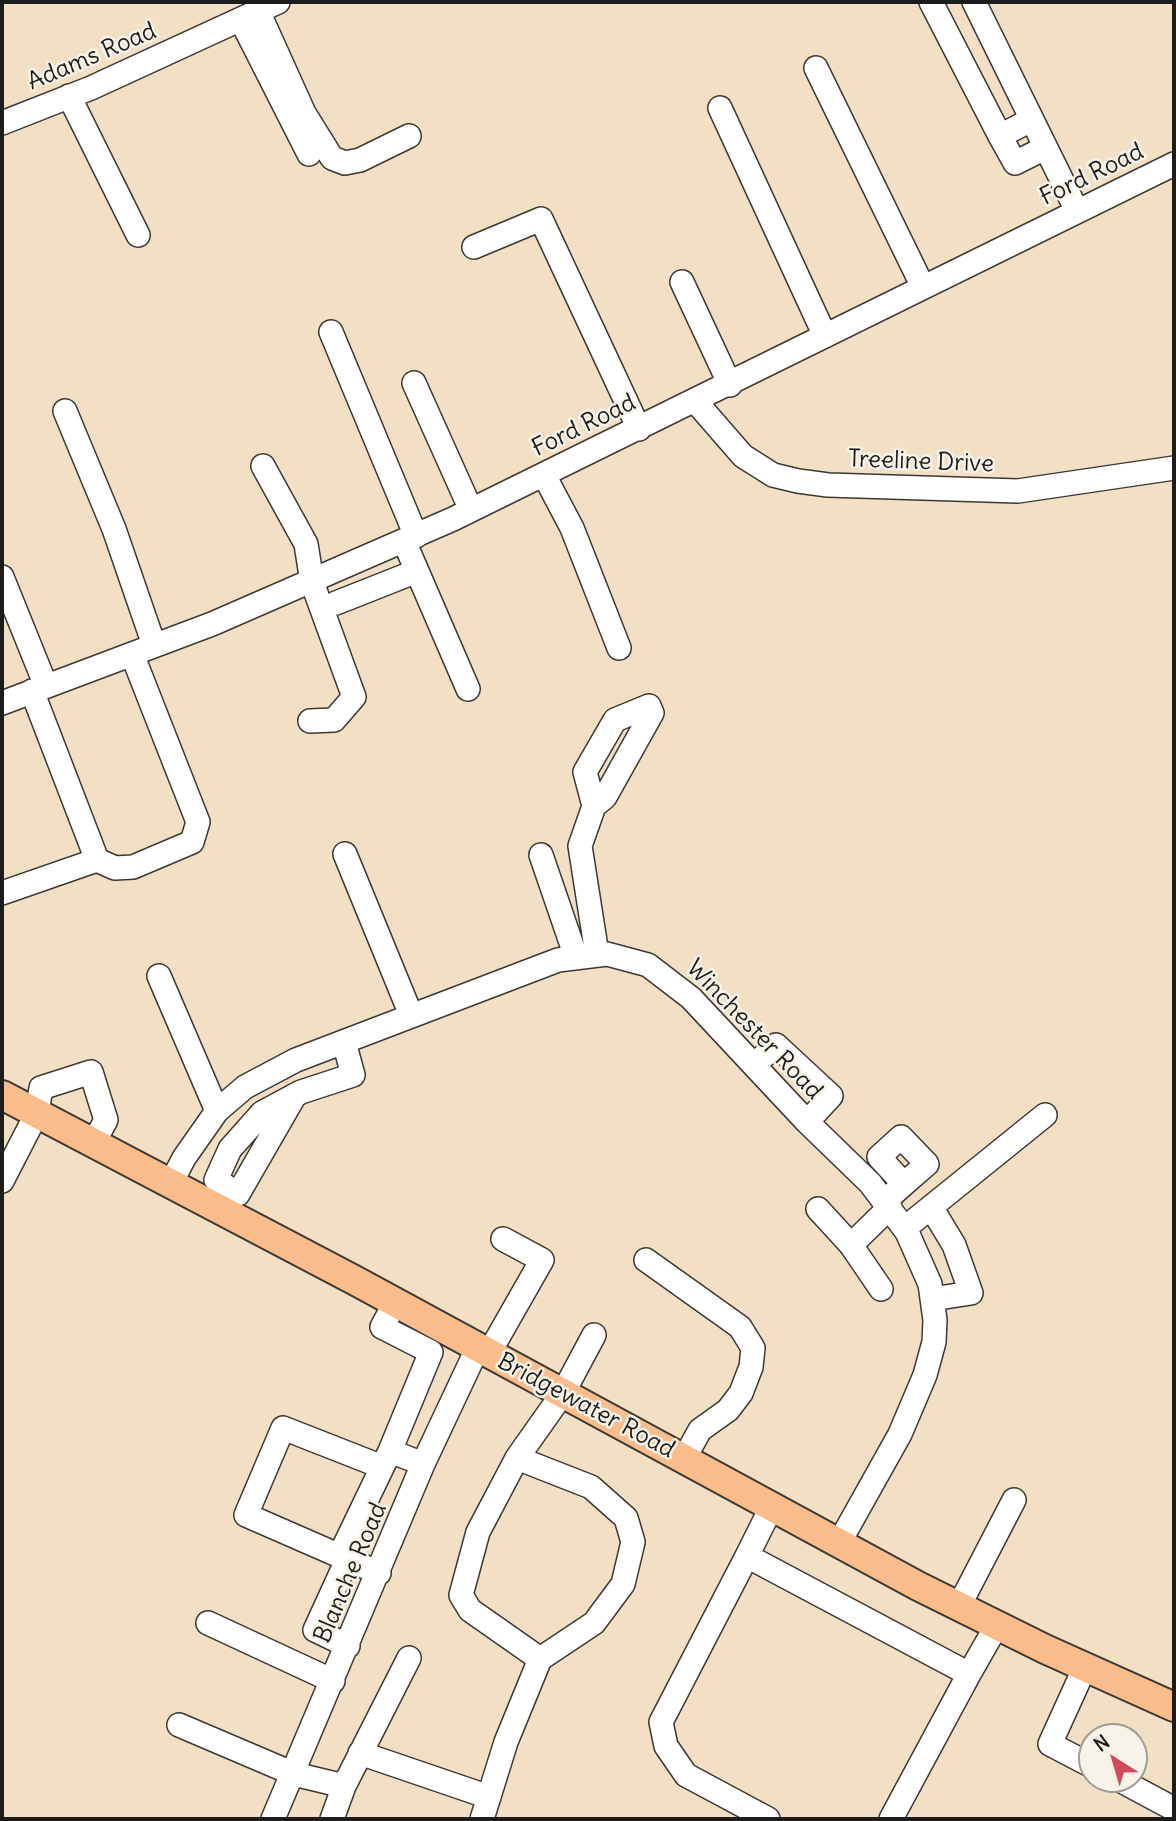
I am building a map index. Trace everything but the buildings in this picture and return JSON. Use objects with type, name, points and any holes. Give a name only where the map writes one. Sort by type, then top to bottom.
[{"type":"main road","name":"Bridgewater Road","points":[[2,1095],[483,1350],[839,1544],[997,1625],[1174,1707]]},
{"type":"street","points":[[931,2],[1015,163],[1045,148]]},
{"type":"street","points":[[974,2],[1077,211]]},
{"type":"street","points":[[259,11],[304,113],[332,158],[345,163],[360,160],[409,136]]},
{"type":"street","points":[[259,11],[309,154]]},
{"type":"street","name":"Adams Road","points":[[2,122],[69,96],[259,11]]},
{"type":"street","points":[[816,68],[923,287]]},
{"type":"street","points":[[69,96],[138,235]]},
{"type":"street","points":[[720,108],[825,336]]},
{"type":"street","points":[[1000,136],[1031,120]]},
{"type":"street","name":"Ford Road","points":[[2,703],[312,582],[471,510],[696,402],[1174,164]]},
{"type":"street","points":[[474,247],[541,219],[639,429]]},
{"type":"street","points":[[682,282],[730,385]]},
{"type":"street","points":[[331,332],[410,538],[417,571],[468,689]]},
{"type":"street","points":[[414,383],[471,510]]},
{"type":"street","name":"Treeline Drive","points":[[696,402],[722,435],[758,468],[808,483],[1018,491],[1174,468]]},
{"type":"street","points":[[65,411],[114,529],[154,645]]},
{"type":"street","points":[[263,466],[306,544],[312,582],[354,697],[334,720],[310,721]]},
{"type":"street","points":[[544,475],[572,528],[619,648]]},
{"type":"street","points":[[336,603],[417,571]]},
{"type":"street","points":[[2,577],[97,860]]},
{"type":"street","points":[[2,893],[97,860],[115,868],[133,867],[192,842],[198,822],[132,654]]},
{"type":"street","points":[[587,956],[580,846],[594,806]]},
{"type":"street","points":[[345,854],[411,1015]]},
{"type":"street","points":[[541,855],[587,956]]},
{"type":"street","name":"Winchester Road","points":[[171,1183],[198,1136],[217,1111],[245,1087],[266,1074],[411,1015],[558,961],[587,956],[632,958],[662,974],[691,998],[888,1204],[921,1258],[932,1299],[934,1342],[925,1375],[900,1434],[839,1544]]},
{"type":"street","points":[[159,976],[217,1111]]},
{"type":"street","points":[[295,1095],[353,1075],[344,1042]]},
{"type":"street","points":[[754,1065],[776,1045],[831,1096],[807,1122]]},
{"type":"street","points":[[2,1181],[37,1113],[41,1088],[91,1072],[106,1120],[94,1142]]},
{"type":"street","points":[[905,1228],[1045,1115]]},
{"type":"street","points":[[851,1245],[904,1184]]},
{"type":"street","points":[[931,1207],[954,1245],[971,1293],[932,1299]]},
{"type":"street","points":[[818,1209],[851,1245],[881,1289]]},
{"type":"street","name":"Blanche Road","points":[[273,1819],[380,1573],[423,1464],[483,1350],[542,1260],[503,1239]]},
{"type":"street","points":[[646,1260],[740,1327],[753,1348],[751,1367],[737,1399],[728,1410],[701,1430],[684,1459]]},
{"type":"street","points":[[348,1646],[315,1630],[431,1352],[382,1327],[395,1303]]},
{"type":"street","points":[[540,1659],[470,1610],[461,1595],[478,1532],[517,1458],[563,1393],[594,1335]]},
{"type":"street","points":[[380,1573],[246,1515],[283,1427],[385,1458],[423,1464]]},
{"type":"street","points":[[360,1754],[485,1808],[506,1742],[540,1659],[594,1623],[623,1584],[633,1542],[626,1518],[591,1487],[517,1458]]},
{"type":"street","points":[[959,1606],[1014,1500]]},
{"type":"street","points":[[768,1819],[686,1775],[666,1746],[661,1723],[772,1506]]},
{"type":"street","points":[[747,1556],[969,1674]]},
{"type":"street","points":[[208,1623],[333,1681]]},
{"type":"street","points":[[891,1819],[997,1625]]},
{"type":"street","points":[[332,1819],[344,1786],[409,1658]]},
{"type":"street","points":[[1078,1759],[1050,1744],[1085,1667]]},
{"type":"street","points":[[179,1725],[294,1774],[344,1786]]},
{"type":"street","points":[[1144,1793],[1174,1809]]}]
